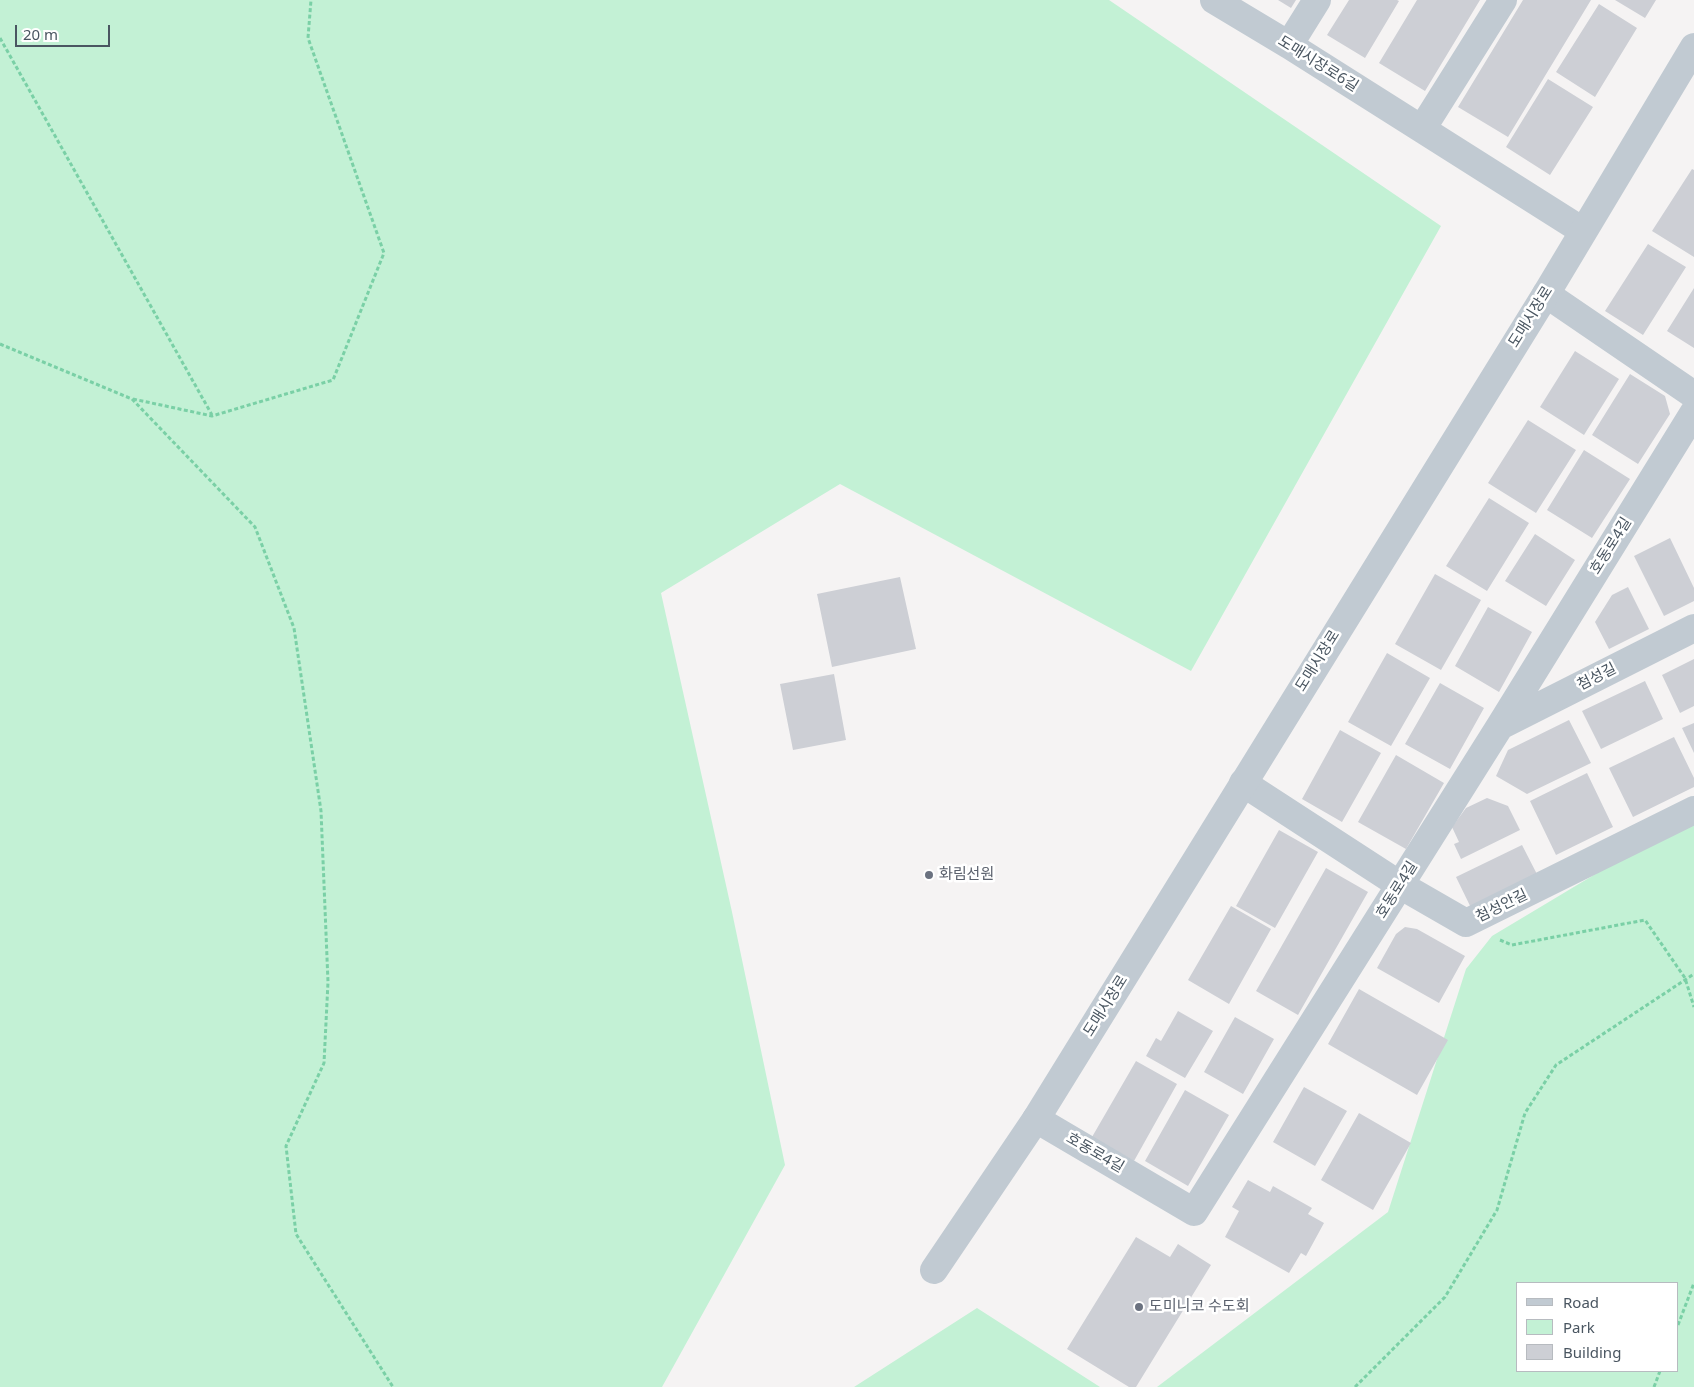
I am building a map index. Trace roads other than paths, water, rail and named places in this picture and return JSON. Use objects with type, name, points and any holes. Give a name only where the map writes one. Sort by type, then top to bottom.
[{"type":"street","name":"도매시장로6길","points":[[1214,0],[1289,45],[1583,231]]},
{"type":"street","points":[[1289,45],[1317,0]]},
{"type":"street","points":[[1422,130],[1503,0]]},
{"type":"street","name":"도매시장로","points":[[934,1270],[1036,1119],[1546,294],[1694,47]]},
{"type":"street","points":[[1546,294],[1694,395]]},
{"type":"street","name":"호동로4길","points":[[1036,1119],[1194,1212],[1500,726],[1694,412]]},
{"type":"street","points":[[1662,463],[1694,447]]},
{"type":"street","name":"첨성길","points":[[1500,726],[1694,628]]},
{"type":"street","name":"첨성안길","points":[[1242,783],[1400,885],[1466,924],[1694,810]]},
{"type":"place","name":"화림선원","points":[[929,875]]},
{"type":"place","name":"도미니코 수도회","points":[[1139,1307]]}]
